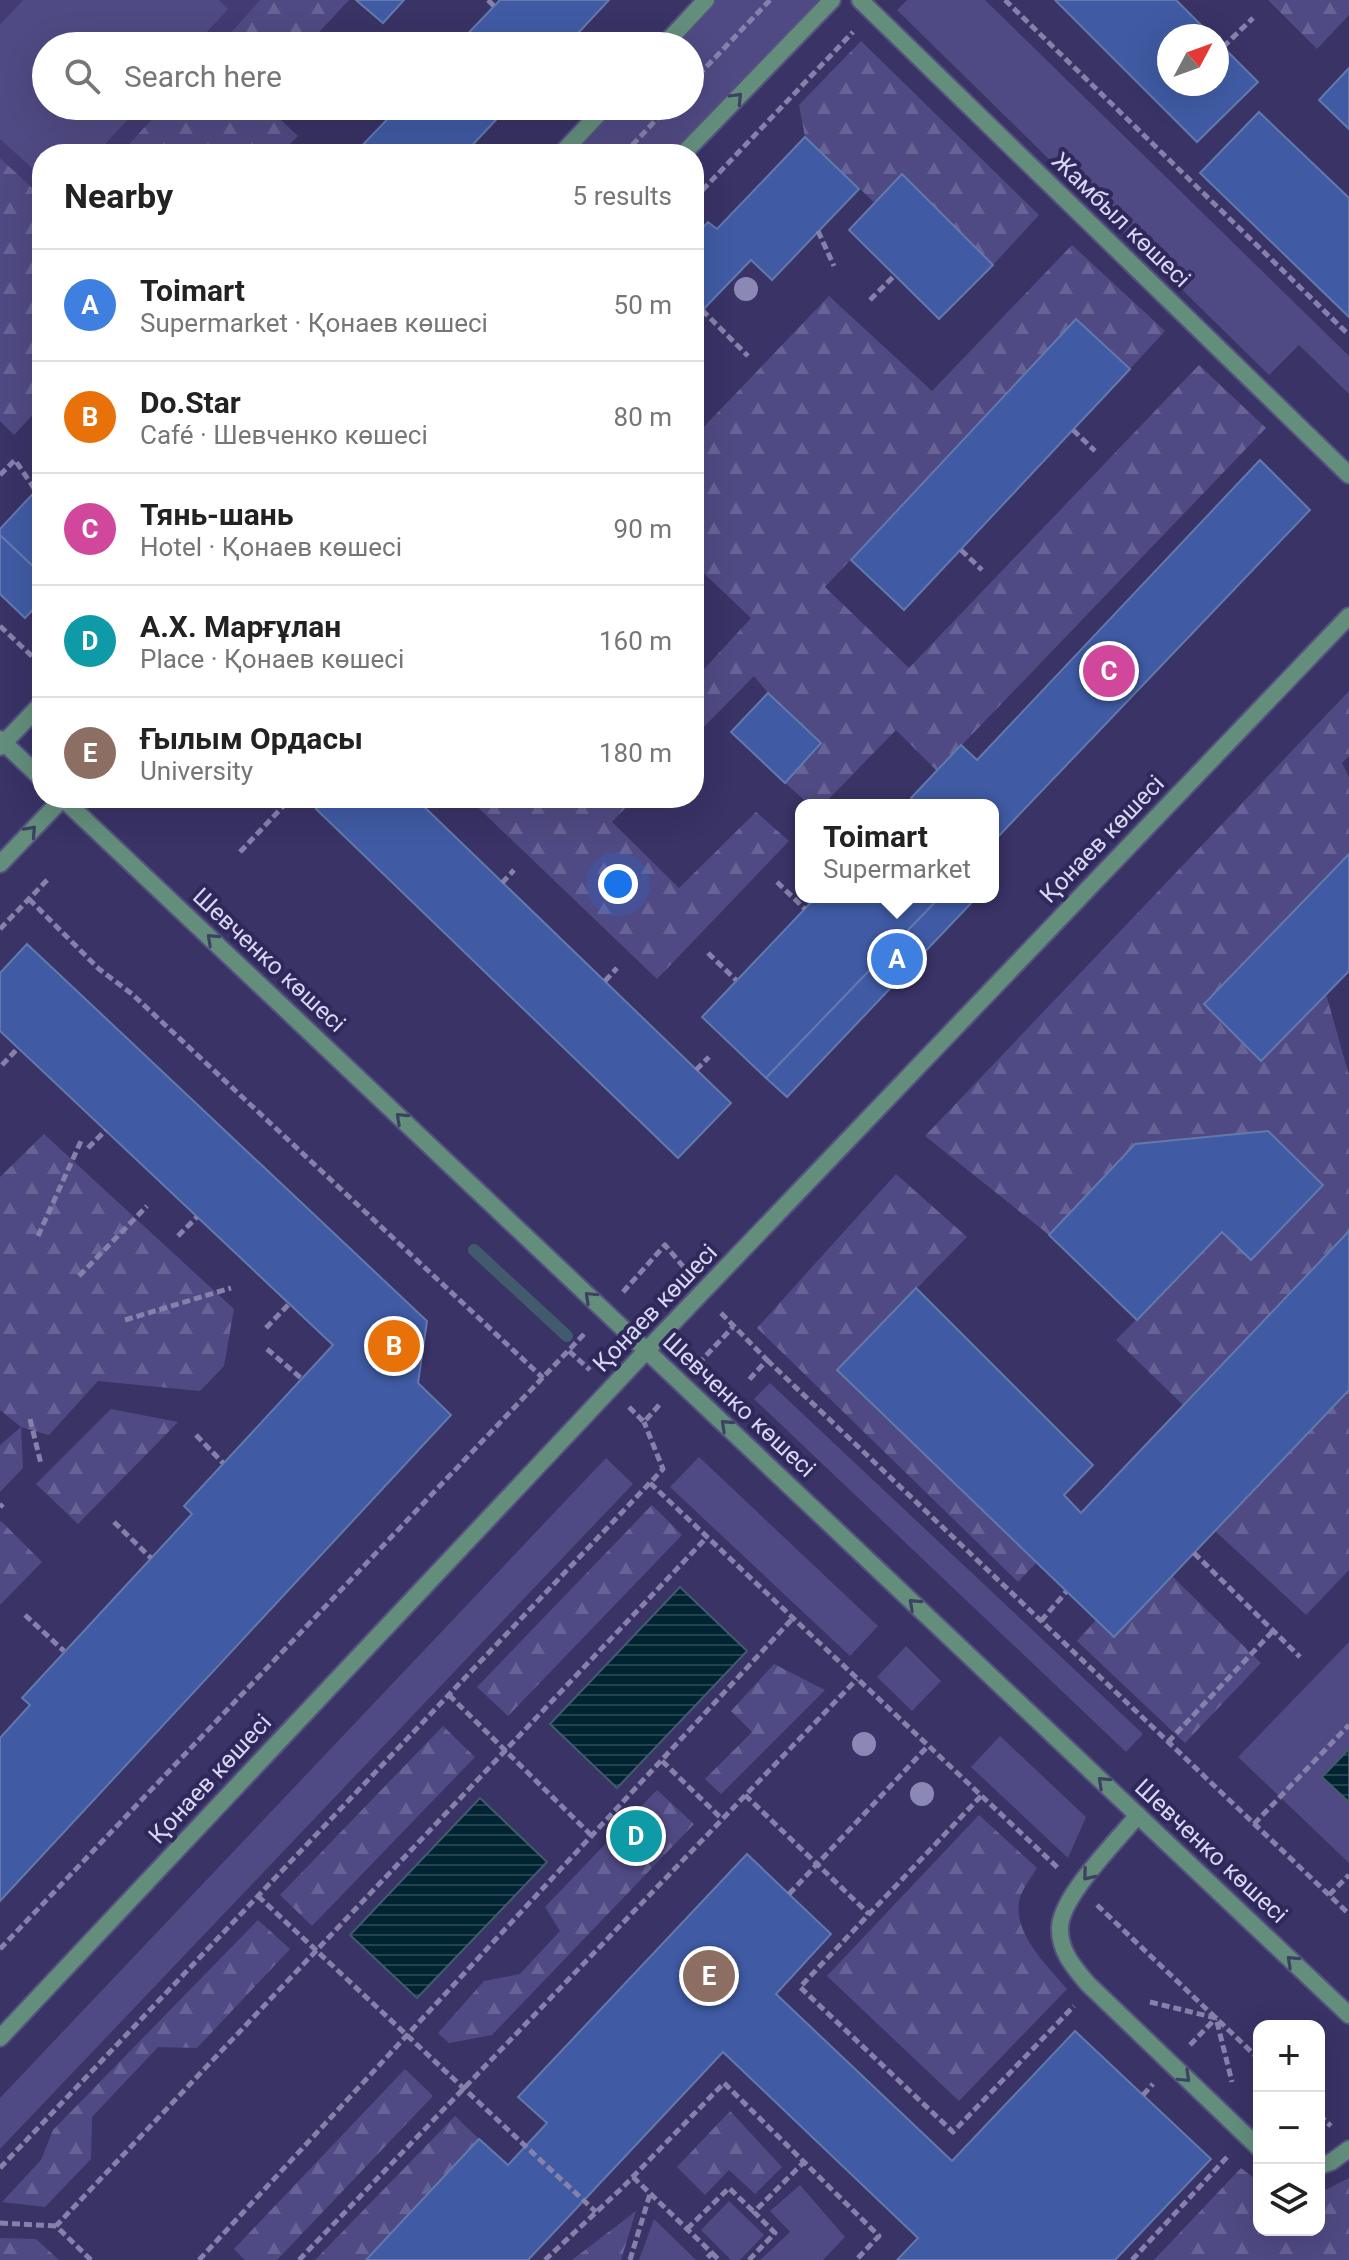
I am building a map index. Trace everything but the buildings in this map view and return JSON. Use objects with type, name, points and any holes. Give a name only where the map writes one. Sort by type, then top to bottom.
[{"type":"street","points":[[676,32],[706,0]]},
{"type":"street","points":[[693,144],[832,0]]},
{"type":"street","name":"Жамбыл көшесі","points":[[860,0],[1349,475]]},
{"type":"street","points":[[570,144],[593,120]]},
{"type":"street","name":"Қонаев көшесі","points":[[0,2038],[646,1351],[1349,616]]},
{"type":"street","points":[[32,713],[1,743],[32,770]]},
{"type":"street","points":[[0,864],[53,808]]},
{"type":"street","name":"Шевченко көшесі","points":[[74,808],[1349,2015]]},
{"type":"street","points":[[1138,1815],[1064,1907],[1059,1927],[1062,1946],[1075,1968],[1092,1987],[1253,2142]]},
{"type":"street","points":[[1325,2164],[1349,2149]]},
{"type":"path","points":[[488,0],[494,6]]},
{"type":"path","points":[[704,69],[770,0]]},
{"type":"path","points":[[1005,0],[1349,335]]},
{"type":"path","points":[[1229,41],[1253,18]]},
{"type":"path","points":[[704,188],[859,25]]},
{"type":"path","points":[[633,144],[656,120]]},
{"type":"path","points":[[818,231],[834,266]]},
{"type":"path","points":[[870,300],[895,275]]},
{"type":"path","points":[[704,312],[748,356]]},
{"type":"path","points":[[1073,430],[1095,451]]},
{"type":"path","points":[[0,475],[15,460],[32,485]]},
{"type":"path","points":[[961,550],[982,570]]},
{"type":"path","points":[[0,626],[32,656]]},
{"type":"path","points":[[240,852],[282,808]]},
{"type":"path","points":[[502,883],[514,870]]},
{"type":"path","points":[[0,929],[50,877]]},
{"type":"path","points":[[777,882],[795,899]]},
{"type":"path","points":[[29,899],[99,969],[132,994],[543,1378]]},
{"type":"path","points":[[799,903],[805,909]]},
{"type":"path","points":[[708,953],[736,980]]},
{"type":"path","points":[[605,981],[617,968]]},
{"type":"path","points":[[2,1065],[18,1048]]},
{"type":"path","points":[[696,1070],[709,1057]]},
{"type":"path","points":[[88,1148],[106,1130]]},
{"type":"path","points":[[38,1236],[81,1141]]},
{"type":"path","points":[[79,1276],[147,1206]]},
{"type":"path","points":[[178,1236],[197,1217]]},
{"type":"path","points":[[125,1320],[231,1288]]},
{"type":"path","points":[[266,1328],[289,1304]]},
{"type":"path","points":[[680,1382],[733,1327],[1349,1914]]},
{"type":"path","points":[[267,1349],[301,1378]]},
{"type":"path","points":[[0,1949],[569,1351]]},
{"type":"path","points":[[747,1382],[767,1360]]},
{"type":"path","points":[[30,1419],[41,1464]]},
{"type":"path","points":[[0,2168],[663,1469],[644,1422]]},
{"type":"path","points":[[196,1435],[223,1463]]},
{"type":"path","points":[[650,1483],[1253,2053]]},
{"type":"path","points":[[114,1522],[151,1558]]},
{"type":"path","points":[[56,2226],[707,1537]]},
{"type":"path","points":[[1194,1553],[1300,1657]]},
{"type":"path","points":[[1041,1621],[1066,1592]]},
{"type":"path","points":[[25,1615],[64,1651]]},
{"type":"path","points":[[203,2259],[793,1618]]},
{"type":"path","points":[[1168,1742],[1273,1631]]},
{"type":"path","points":[[299,2260],[857,1679]]},
{"type":"path","points":[[449,1695],[592,1836]]},
{"type":"path","points":[[1254,1824],[1349,1725]]},
{"type":"path","points":[[789,1894],[929,1746]]},
{"type":"path","points":[[662,1761],[722,1819]]},
{"type":"path","points":[[745,1795],[869,1914]]},
{"type":"path","points":[[981,1796],[800,1987],[953,2132],[1092,1987]]},
{"type":"path","points":[[1329,1895],[1349,1875]]},
{"type":"path","points":[[258,1896],[596,2213]]},
{"type":"path","points":[[545,2260],[633,2177],[724,2083],[879,2236],[856,2260]]},
{"type":"path","points":[[1132,2260],[1253,2142]]},
{"type":"path","points":[[754,2212],[804,2162]]},
{"type":"path","points":[[633,2177],[719,2260]]},
{"type":"path","points":[[687,2229],[729,2188],[775,2233],[749,2260]]},
{"type":"path","points":[[630,2260],[650,2194]]},
{"type":"path","points":[[0,2223],[56,2226],[91,2260]]},
{"type":"path","points":[[705,2260],[712,2253]]},
{"type":"shaded area","points":[[0,0],[260,0],[231,32],[32,32],[32,120],[151,120],[129,144],[32,144],[32,188],[0,158]]},
{"type":"green space","points":[[23,0],[219,0],[228,9],[207,32],[32,32],[32,120],[127,120],[105,144],[32,144],[32,168],[0,139],[0,25]]},
{"type":"green space","points":[[260,0],[349,0],[319,32],[231,32]]},
{"type":"green space","points":[[706,0],[832,0],[693,144],[570,144],[593,120],[704,120],[704,32],[676,32]]},
{"type":"green space","points":[[907,0],[985,0],[1349,356],[1349,394],[1299,345],[1269,375],[897,10]]},
{"type":"green space","points":[[1268,0],[1349,0],[1349,15],[1317,49]]},
{"type":"green space","points":[[861,41],[1039,215],[993,265],[903,175],[875,203],[805,137],[799,105]]},
{"type":"green space","points":[[151,120],[281,120],[298,136],[290,144],[129,144]]},
{"type":"green space","points":[[0,158],[32,188],[32,416],[14,435],[0,421]]},
{"type":"green space","points":[[1072,245],[1165,331],[1130,369],[1076,319],[825,587],[909,668],[1199,365],[1266,428],[937,771],[896,730],[829,799],[803,799],[785,783],[821,743],[754,676],[704,727],[704,669],[751,618],[704,573],[704,427],[829,296],[932,391]]},
{"type":"green space","points":[[1349,691],[1349,756],[1342,763],[1349,777],[1349,854],[1204,1004],[1261,1061],[1326,994],[1349,1075],[1349,1231],[1183,1405],[1116,1340],[1222,1232],[1323,1184],[1268,1131],[1136,1144],[1049,1235],[925,1136]]},
{"type":"green space","points":[[478,808],[625,808],[612,822],[679,888],[756,812],[789,841],[657,979]]},
{"type":"green space","points":[[44,1134],[234,1309],[224,1366],[200,1391],[98,1381],[49,1435],[21,1427],[0,1410],[0,1177]]},
{"type":"green space","points":[[896,1174],[967,1237],[837,1370],[1036,1563],[1018,1582],[757,1328]]},
{"type":"green space","points":[[770,1383],[1143,1734],[1126,1752],[754,1399]]},
{"type":"green space","points":[[1349,1390],[1349,1570],[1306,1615],[1215,1531]]},
{"type":"green space","points":[[111,1409],[178,1422],[78,1524],[36,1484]]},
{"type":"green space","points":[[21,1427],[23,1468],[0,1492],[0,1445]]},
{"type":"green space","points":[[699,1457],[878,1626],[850,1656],[670,1487]]},
{"type":"green space","points":[[606,1458],[633,1484],[0,2149],[0,2098]]},
{"type":"green space","points":[[652,1505],[682,1535],[508,1716],[477,1687]]},
{"type":"green space","points":[[0,1523],[42,1562],[0,1605]]},
{"type":"green space","points":[[1172,1576],[1261,1663],[1185,1743],[1077,1641],[1096,1620],[1114,1637]]},
{"type":"green space","points":[[1349,1642],[1349,1863],[1238,1757]]},
{"type":"green space","points":[[906,1646],[941,1681],[912,1711],[877,1677]]},
{"type":"green space","points":[[774,1664],[825,1690],[721,1794],[705,1779],[752,1732],[731,1711]]},
{"type":"green space","points":[[443,1726],[475,1757],[312,1926],[280,1895]]},
{"type":"green space","points":[[1000,1736],[1086,1817],[1068,1858],[971,1767]]},
{"type":"green space","points":[[657,1790],[694,1824],[492,2035],[449,2043],[438,2033],[484,1981],[520,1974],[560,1931],[545,1907]]},
{"type":"green space","points":[[979,1815],[1037,1868],[1020,1898],[1019,1914],[1034,1949],[1067,1989],[959,2101],[827,1976]]},
{"type":"green space","points":[[258,1920],[290,1949],[197,2048],[158,2047],[92,2117],[91,2159],[45,2207],[2,2202],[41,2160],[53,2130]]},
{"type":"green space","points":[[405,2069],[433,2096],[277,2260],[245,2260],[234,2249]]},
{"type":"green space","points":[[730,2111],[782,2167],[755,2194],[729,2170],[705,2195],[677,2167]]},
{"type":"green space","points":[[455,2116],[479,2139],[366,2260],[315,2260]]},
{"type":"green space","points":[[1241,2168],[1253,2177],[1253,2236],[1325,2236],[1325,2190],[1349,2178],[1349,2260],[1154,2260]]},
{"type":"green space","points":[[800,2185],[845,2237],[823,2260],[760,2260],[790,2232],[770,2211]]},
{"type":"green space","points":[[729,2201],[764,2235],[740,2260],[731,2260],[701,2230]]},
{"type":"green space","points":[[636,2211],[621,2260],[572,2260]]},
{"type":"green space","points":[[654,2219],[696,2260],[639,2260]]},
{"type":"green space","points":[[0,2238],[36,2239],[59,2260],[0,2260]]},
{"type":"water","points":[[680,1587],[747,1651],[617,1788],[550,1724]]},
{"type":"water","points":[[1349,1749],[1349,1802],[1322,1777]]},
{"type":"water","points":[[480,1798],[547,1862],[417,1998],[350,1935]]},
{"type":"waterway","points":[[474,1250],[567,1336]]},
{"type":"place","name":"Тянь-шань","points":[[1109,671]]},
{"type":"place","name":"Toimart","points":[[897,959]]},
{"type":"place","name":"Do.Star","points":[[394,1346]]},
{"type":"place","name":"А.Х. Марғұлан","points":[[636,1836]]},
{"type":"place","name":"Ғылым Ордасы","points":[[709,1976]]}]
